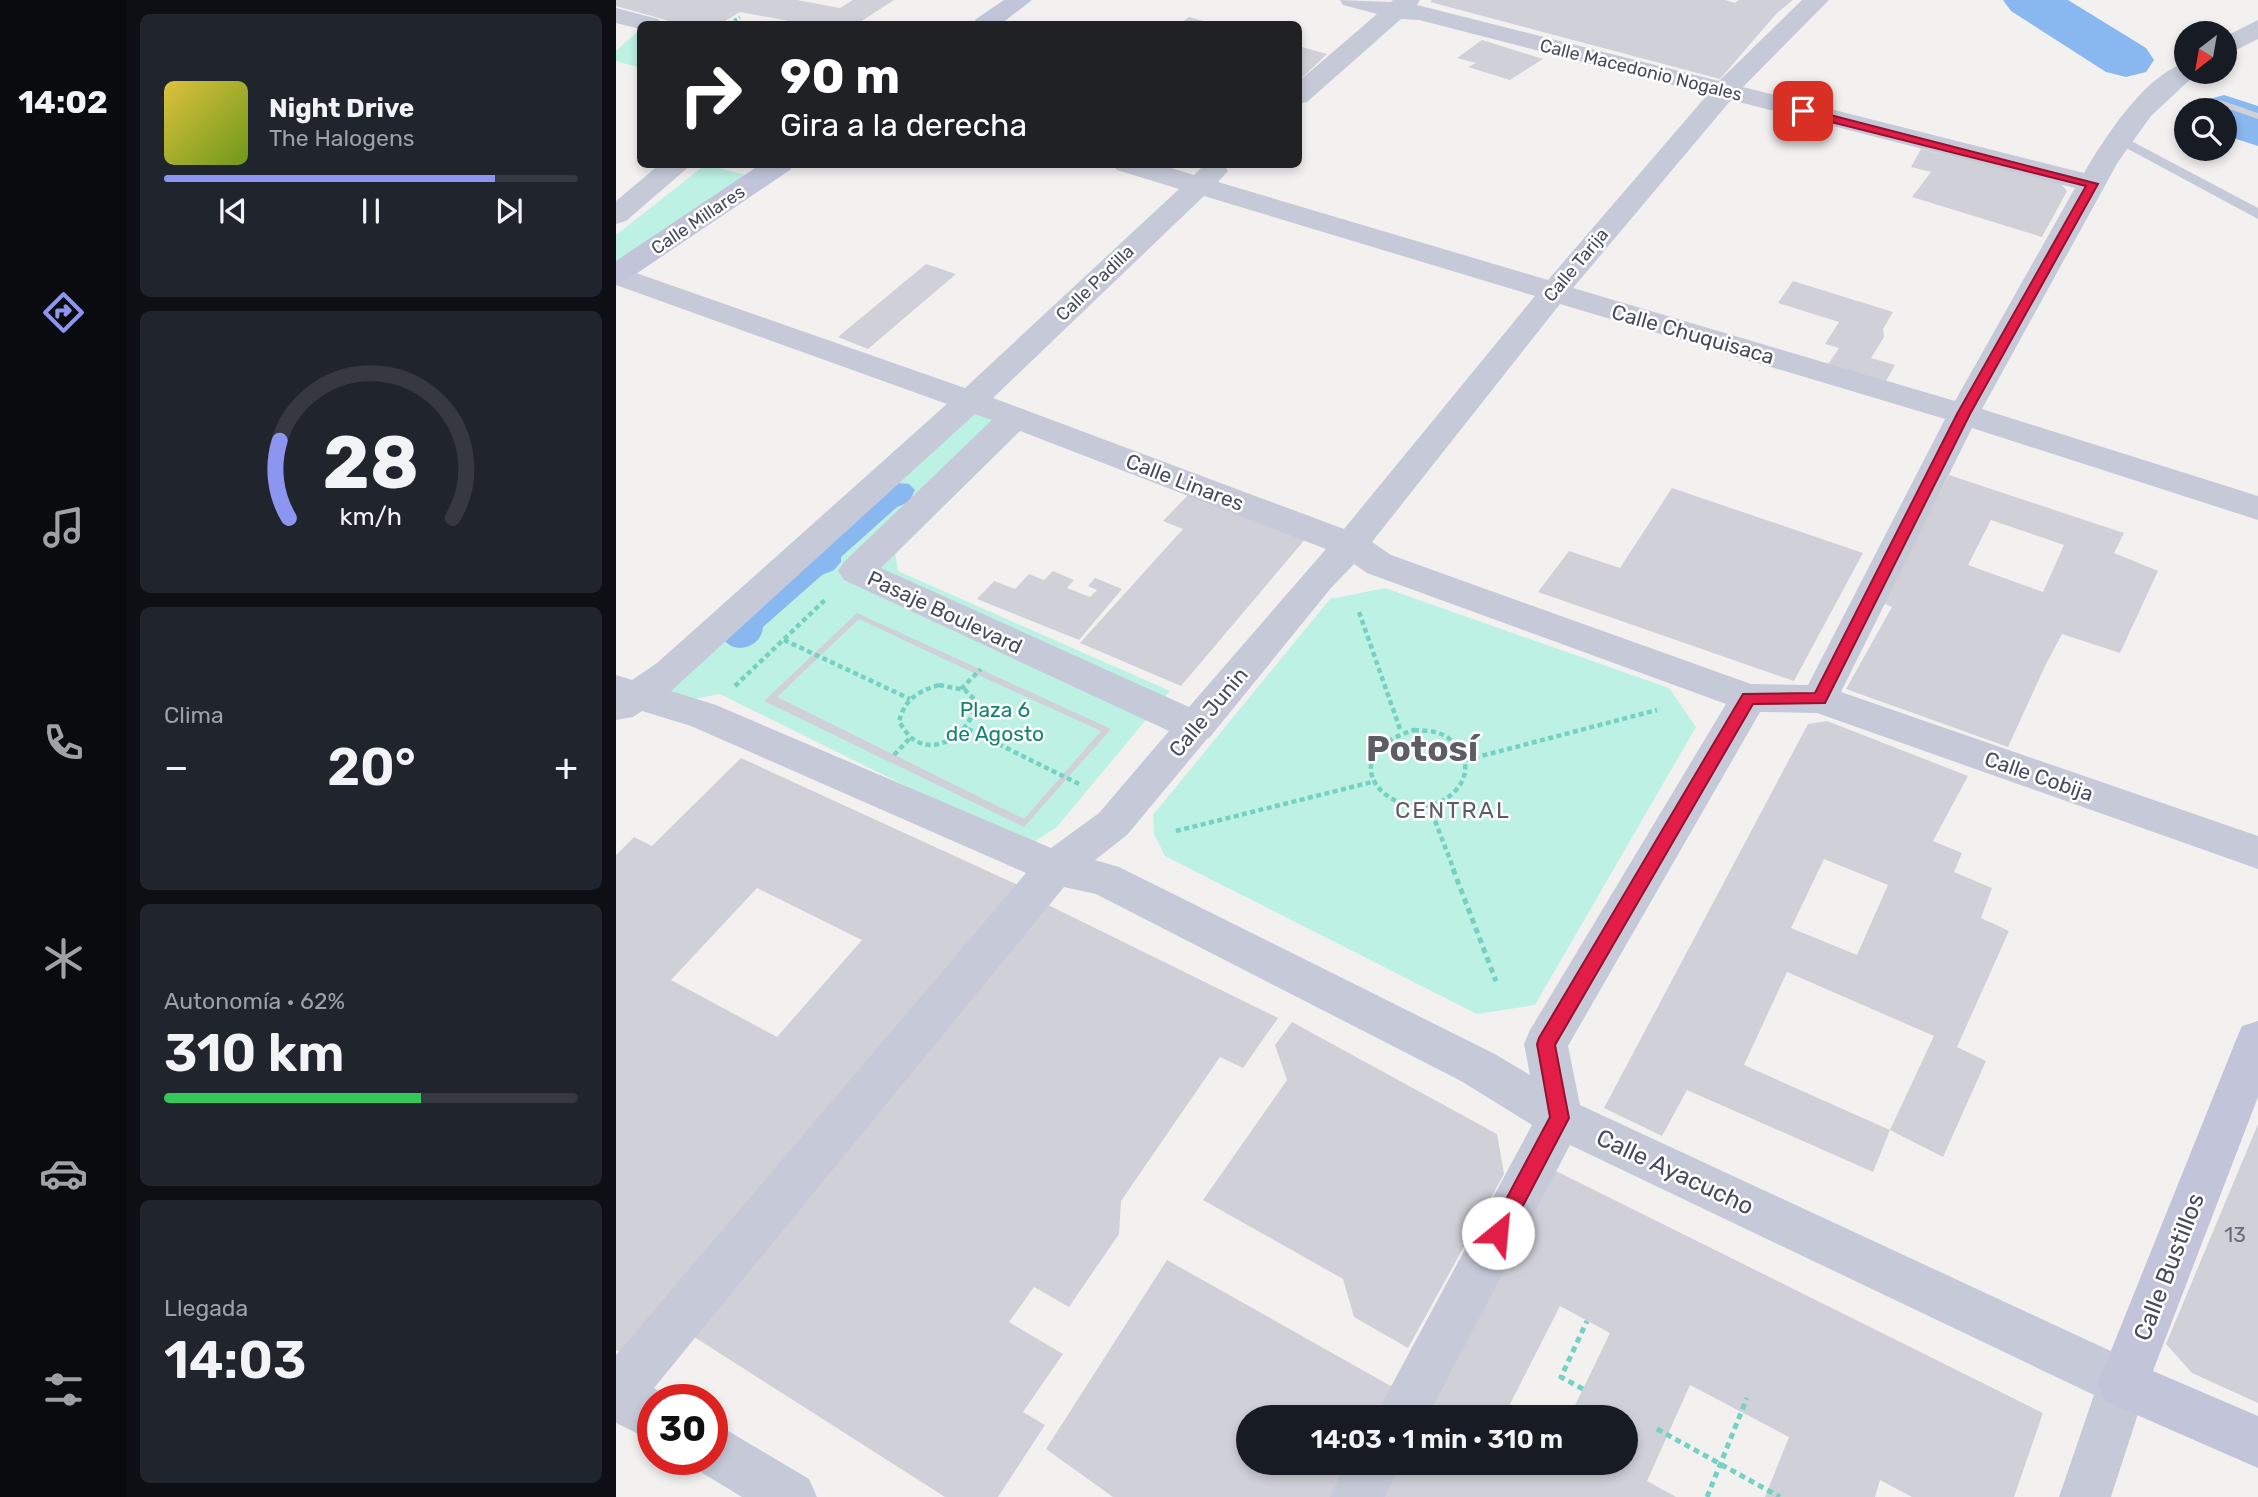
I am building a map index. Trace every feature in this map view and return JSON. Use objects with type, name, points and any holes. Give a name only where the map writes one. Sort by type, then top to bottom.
[{"type":"main road","points":[[989,21],[1020,0]]},
{"type":"main road","name":"Calle Millares","points":[[616,274],[774,168]]},
{"type":"main road","name":"Calle Bustillos","points":[[2123,1382],[2258,1040]]},
{"type":"main road","name":"Calle Ayacucho","points":[[2123,1382],[2258,1442]]},
{"type":"street","name":"Calle Macedonio Nogales","points":[[1352,0],[1401,5],[1419,13],[1724,92],[2093,184]]},
{"type":"street","name":"Calle Tarija","points":[[1351,545],[1552,292],[1724,92],[1790,23],[1817,0]]},
{"type":"street","points":[[1302,92],[1401,5]]},
{"type":"street","points":[[616,15],[638,21]]},
{"type":"street","points":[[2237,40],[2258,28]]},
{"type":"street","points":[[1819,699],[1963,414],[2093,184],[2120,139],[2167,83],[2174,79]]},
{"type":"street","points":[[616,215],[673,168]]},
{"type":"street","name":"Calle Chuquisaca","points":[[1140,168],[1963,414],[2258,508]]},
{"type":"street","name":"Calle Padilla","points":[[970,402],[1216,168]]},
{"type":"street","name":"Calle Linares","points":[[616,274],[1015,417],[1351,545],[1379,564],[1749,698]]},
{"type":"street","points":[[621,699],[670,673],[970,402]]},
{"type":"street","name":"Pasaje Boulevard","points":[[1015,417],[856,571],[1197,727]]},
{"type":"street","name":"Calle Junin","points":[[616,1394],[1055,868],[1113,824],[1197,727],[1318,579],[1351,545]]},
{"type":"street","points":[[1406,1405],[1560,1118],[1546,1044],[1749,698]]},
{"type":"street","name":"Calle Cobija","points":[[1749,698],[1819,699],[2258,853]]},
{"type":"street","name":"Calle Ayacucho","points":[[621,699],[704,715],[1055,868],[1105,879],[1477,1067],[1560,1118],[2123,1382]]},
{"type":"street","name":"Calle Bustillos","points":[[2085,1497],[2123,1382]]},
{"type":"street","points":[[616,1394],[637,1406]]},
{"type":"street","points":[[728,1460],[791,1497]]},
{"type":"street","points":[[1356,1497],[1368,1475]]},
{"type":"lane","points":[[2120,139],[2258,214]]},
{"type":"path","points":[[734,21],[740,17]]},
{"type":"path","points":[[704,715],[856,571]]},
{"type":"path","points":[[1359,612],[1401,732]]},
{"type":"path","points":[[784,640],[909,699]]},
{"type":"path","points":[[939,685],[961,689],[970,694],[977,711],[968,729],[947,742],[934,744],[910,738],[899,722],[900,713],[909,699],[926,689],[939,685]]},
{"type":"path","points":[[1466,760],[1657,710]]},
{"type":"path","points":[[968,729],[1079,784]]},
{"type":"path","points":[[1415,730],[1441,734],[1452,741],[1466,760],[1460,788],[1441,801],[1429,805],[1402,804],[1380,792],[1370,771],[1371,758],[1377,747],[1401,732],[1415,730]]},
{"type":"path","points":[[1176,831],[1373,782]]},
{"type":"path","points":[[1429,805],[1496,981]]},
{"type":"path","points":[[1583,1389],[1561,1377],[1587,1321]]},
{"type":"path","points":[[1707,1497],[1747,1398]]},
{"type":"path","points":[[1657,1429],[1780,1497]]},
{"type":"green space","points":[[637,32],[637,67],[616,61],[616,51]]},
{"type":"green space","points":[[701,168],[718,168],[752,176],[616,265],[616,235]]},
{"type":"green space","name":"Plaza 6 de Agosto","points":[[950,401],[1022,427],[895,552],[898,571],[1170,691],[1056,828],[1027,846],[720,694],[689,700],[645,677]]},
{"type":"green space","points":[[1385,588],[1669,688],[1696,727],[1535,1005],[1477,1014],[1165,856],[1154,834],[1153,815],[1330,599]]},
{"type":"water","points":[[898,483],[909,484],[915,490],[909,502],[897,507],[841,557],[841,562],[834,570],[822,575],[763,627],[762,634],[754,643],[742,648],[725,641]]},
{"type":"building","points":[[616,0],[797,0],[840,8],[853,0],[894,0],[862,21],[789,21],[740,12],[725,21],[669,21],[616,6]]},
{"type":"building","points":[[1725,0],[1735,3],[1739,0],[1793,0],[1777,13],[1720,79],[1430,2]]},
{"type":"building","points":[[1189,17],[1204,21],[1184,21]]},
{"type":"building","points":[[1482,40],[1543,59],[1510,80],[1468,67],[1476,63],[1457,58]]},
{"type":"building","points":[[1302,47],[1327,54],[1302,78]]},
{"type":"building","points":[[2237,106],[2258,113],[2258,119],[2237,112]]},
{"type":"building","points":[[1921,149],[2060,183],[2067,191],[2042,237],[1912,197],[1931,172],[1911,167]]},
{"type":"building","points":[[926,264],[956,274],[868,349],[838,337]]},
{"type":"building","points":[[1793,281],[1893,312],[1883,329],[1884,337],[1871,358],[1895,365],[1882,388],[1825,369],[1839,348],[1825,344],[1839,322],[1778,303]]},
{"type":"building","points":[[1949,475],[2124,533],[2114,553],[2158,571],[2120,653],[2062,634],[2008,747],[1846,689],[1892,607],[1883,603]],"holes":[[[1991,520],[2064,545],[2043,592],[1968,565]]]},
{"type":"building","points":[[1672,488],[1863,553],[1794,681],[1538,592],[1569,551],[1620,568]]},
{"type":"building","points":[[1191,492],[1307,537],[1181,686],[1080,643],[1183,529],[1163,521]]},
{"type":"building","points":[[1053,571],[1074,580],[1067,588],[1090,597],[1097,590],[1088,586],[1095,578],[1122,589],[1079,640],[977,599],[994,581],[1015,589],[1029,574],[1044,580]]},
{"type":"building","points":[[857,613],[1111,729],[1024,827],[764,701]],"holes":[[[859,619],[1101,731],[1024,819],[777,697]]]},
{"type":"building","points":[[1827,721],[1968,776],[1933,841],[1962,853],[1954,872],[1992,888],[1981,918],[2009,931],[1957,1047],[1986,1061],[1943,1157],[1890,1130],[1873,1172],[1687,1090],[1662,1136],[1604,1108],[1808,724]],"holes":[[[1824,859],[1888,885],[1857,955],[1791,928]],[[1787,972],[1934,1036],[1890,1130],[1744,1065]]]},
{"type":"building","points":[[741,758],[1020,886],[623,1353],[616,1350],[616,855],[634,837],[652,846]],"holes":[[[757,888],[862,940],[777,1037],[671,980]]]},
{"type":"building","points":[[1042,902],[1278,1018],[1243,1068],[1220,1057],[1121,1201],[1119,1234],[1069,1307],[1034,1287],[1009,1322],[1063,1354],[1023,1412],[1045,1425],[998,1497],[945,1497],[688,1333]]},
{"type":"building","points":[[1292,1022],[1497,1134],[1504,1174],[1408,1348],[1354,1317],[1343,1279],[1203,1200],[1287,1080],[1275,1045]]},
{"type":"building","points":[[2258,1124],[2258,1403],[2192,1373],[2166,1344]]},
{"type":"building","points":[[1554,1170],[2043,1413],[2014,1497],[1912,1497],[1880,1480],[1875,1497],[1765,1497],[1789,1437],[1690,1385],[1647,1481],[1676,1497],[1383,1497],[1395,1475],[1638,1475],[1638,1405],[1575,1405],[1610,1333],[1560,1306],[1510,1405],[1431,1405]]},
{"type":"building","points":[[1167,1260],[1398,1390],[1390,1405],[1236,1405],[1236,1475],[1350,1475],[1338,1497],[1113,1497],[1046,1449]]},
{"type":"waterway","points":[[2030,0],[2126,60]]},
{"type":"waterway","points":[[2237,119],[2258,128]]},
{"type":"district","name":"Potosí","points":[[1422,749]]},
{"type":"district","name":"CENTRAL","points":[[1453,810]]},
{"type":"route","points":[[1498,1233],[1560,1118],[1546,1044],[1749,698],[1819,699],[1963,414],[2093,184],[1803,111]]}]
